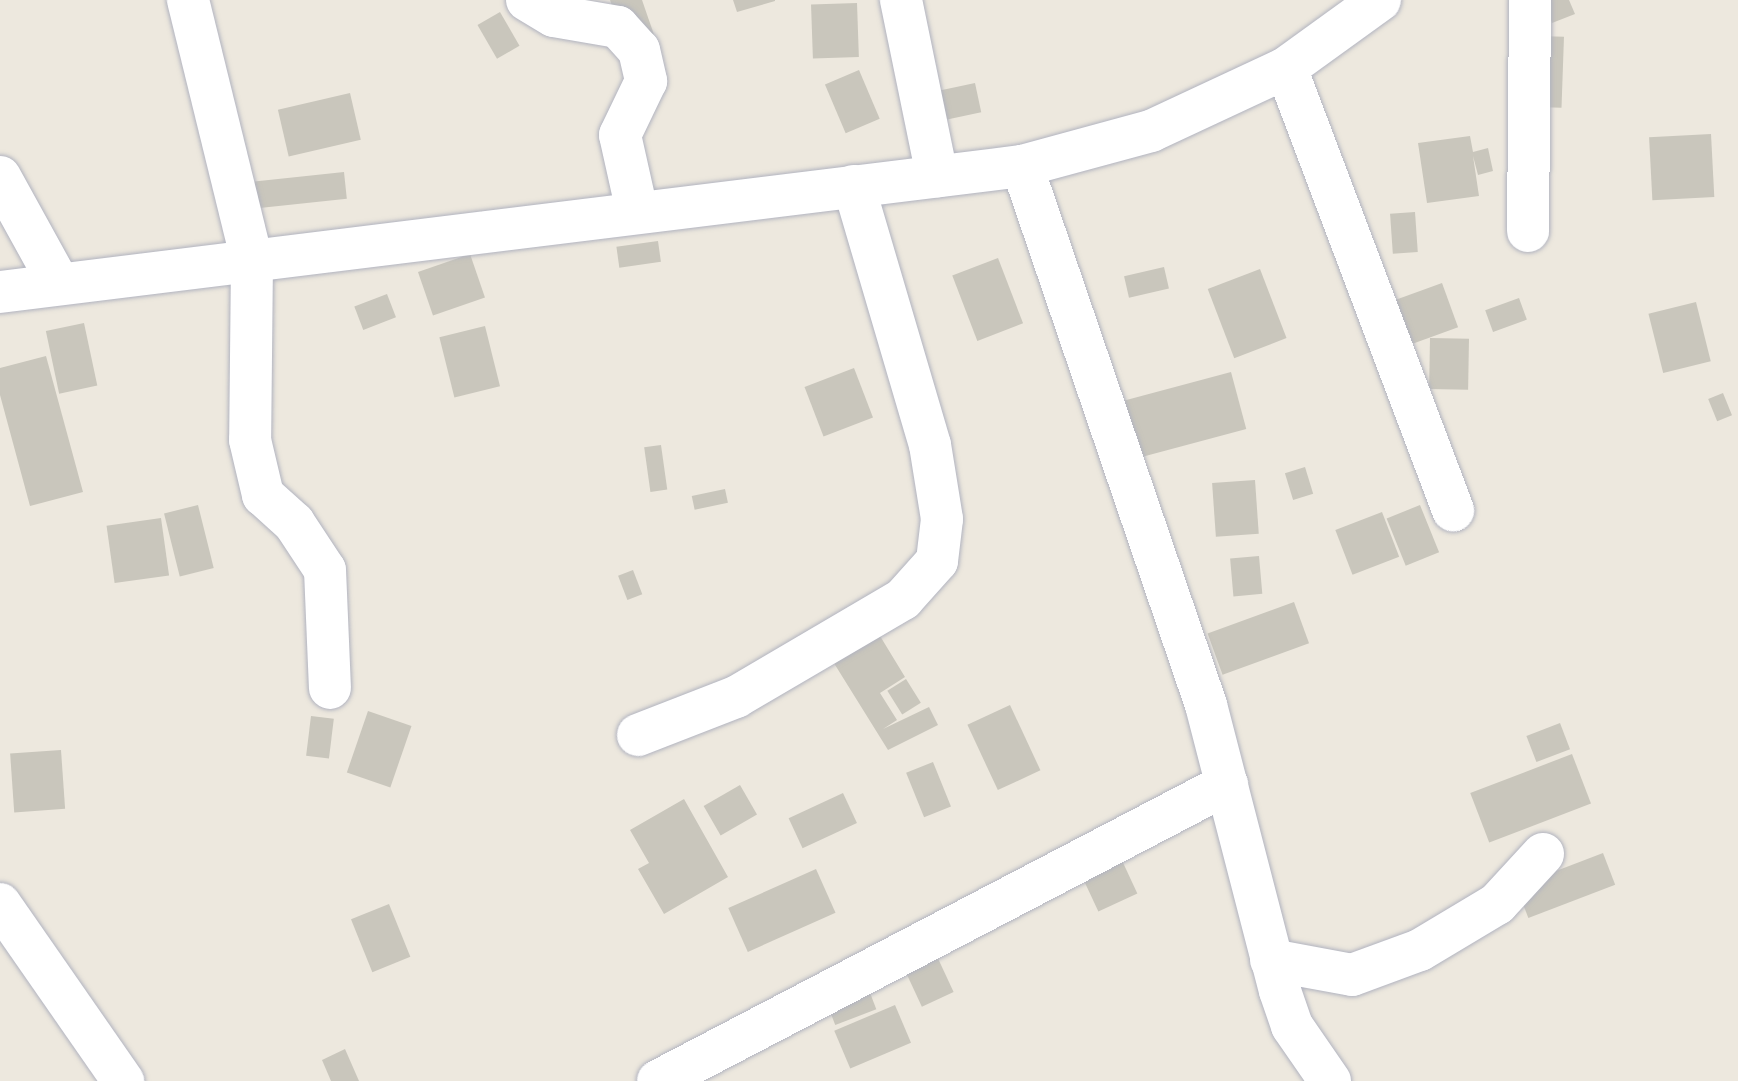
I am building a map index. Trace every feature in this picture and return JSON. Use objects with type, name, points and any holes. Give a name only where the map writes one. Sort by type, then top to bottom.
[{"type":"street","points":[[188,0],[252,261],[250,440],[263,495],[294,523],[325,570],[330,688]]},
{"type":"street","points":[[527,0],[554,16],[618,27],[639,50],[646,81],[620,135],[637,211]]},
{"type":"street","points":[[901,0],[937,176]]},
{"type":"street","points":[[0,292],[637,211],[1022,166],[1151,131],[1286,68],[1380,0]]},
{"type":"street","points":[[1528,231],[1530,0]]},
{"type":"street","points":[[1286,68],[1453,511]]},
{"type":"street","points":[[1022,166],[1227,784],[1271,960],[1292,1026],[1330,1081]]},
{"type":"street","points":[[0,177],[59,284]]},
{"type":"street","points":[[638,735],[708,713],[762,682],[903,599],[937,561],[942,519],[930,445],[854,186]]},
{"type":"street","points":[[658,1081],[1227,784]]},
{"type":"street","points":[[1271,960],[1352,975],[1420,950],[1497,904],[1543,854]]},
{"type":"street","points":[[0,904],[123,1081]]},
{"type":"building","points":[[610,0],[642,0],[661,55],[632,65]]},
{"type":"building","points":[[733,0],[775,0],[775,1],[737,12]]},
{"type":"building","points":[[1544,0],[1569,0],[1575,14],[1552,23]]},
{"type":"building","points":[[857,3],[859,57],[813,59],[811,5]]},
{"type":"building","points":[[500,12],[520,46],[497,59],[477,25]]},
{"type":"building","points":[[1539,36],[1564,37],[1562,108],[1537,107]]},
{"type":"building","points":[[859,70],[880,119],[846,133],[825,84]]},
{"type":"building","points":[[975,83],[981,112],[934,122],[928,93]]},
{"type":"building","points":[[350,93],[361,140],[289,156],[278,110]]},
{"type":"building","points":[[1711,134],[1714,197],[1652,200],[1649,137]]},
{"type":"building","points":[[1470,136],[1473,152],[1488,148],[1493,171],[1478,175],[1473,156],[1479,196],[1427,203],[1418,143]]},
{"type":"building","points":[[344,172],[347,199],[257,208],[254,181]]},
{"type":"building","points":[[1415,212],[1418,252],[1393,254],[1390,214]]},
{"type":"building","points":[[658,241],[661,262],[619,268],[616,247]]},
{"type":"building","points":[[470,254],[485,297],[433,315],[418,272]]},
{"type":"building","points":[[998,258],[1023,323],[977,341],[952,276]]},
{"type":"building","points":[[1164,267],[1169,288],[1129,298],[1124,276]]},
{"type":"building","points":[[1260,269],[1287,338],[1234,358],[1208,289]]},
{"type":"building","points":[[1442,283],[1458,327],[1409,345],[1393,301]]},
{"type":"building","points":[[387,294],[396,317],[363,330],[354,307]]},
{"type":"building","points":[[1519,298],[1527,320],[1493,332],[1485,310]]},
{"type":"building","points":[[1696,302],[1711,361],[1663,373],[1648,314]]},
{"type":"building","points":[[84,323],[97,386],[59,394],[46,331]]},
{"type":"building","points":[[485,326],[500,386],[454,398],[439,337]]},
{"type":"building","points":[[1430,338],[1469,339],[1468,390],[1429,389]]},
{"type":"building","points":[[46,356],[83,492],[30,506],[0,395],[0,368]]},
{"type":"building","points":[[854,368],[873,417],[824,436],[805,387]]},
{"type":"building","points":[[1231,372],[1246,429],[1134,459],[1119,402]]},
{"type":"building","points":[[1723,393],[1732,415],[1717,421],[1708,399]]},
{"type":"building","points":[[661,445],[667,490],[650,492],[644,447]]},
{"type":"building","points":[[1305,467],[1313,494],[1293,500],[1285,473]]},
{"type":"building","points":[[1255,480],[1259,534],[1216,537],[1212,483]]},
{"type":"building","points":[[725,489],[728,503],[695,510],[692,496]]},
{"type":"building","points":[[198,505],[214,568],[180,577],[164,513]]},
{"type":"building","points":[[1420,505],[1439,552],[1406,566],[1387,518]]},
{"type":"building","points":[[1382,512],[1399,557],[1353,575],[1335,530]]},
{"type":"building","points":[[161,518],[169,575],[115,583],[107,526]]},
{"type":"building","points":[[1259,556],[1262,594],[1233,596],[1230,559]]},
{"type":"building","points":[[633,570],[642,594],[627,600],[618,576]]},
{"type":"building","points":[[1294,602],[1309,643],[1223,675],[1208,633]]},
{"type":"building","points":[[877,631],[905,677],[880,693],[897,720],[883,729],[929,707],[938,725],[888,750],[832,660]]},
{"type":"building","points":[[906,679],[921,703],[902,714],[887,691]]},
{"type":"building","points":[[1010,705],[1040,770],[998,790],[967,725]]},
{"type":"building","points":[[368,711],[411,726],[390,787],[347,772]]},
{"type":"building","points":[[311,716],[334,719],[329,759],[306,756]]},
{"type":"building","points":[[1560,723],[1570,749],[1536,762],[1526,736]]},
{"type":"building","points":[[61,750],[65,809],[14,812],[10,754]]},
{"type":"building","points":[[1572,754],[1591,803],[1489,843],[1470,793]]},
{"type":"building","points":[[933,762],[951,807],[924,817],[906,773]]},
{"type":"building","points":[[740,785],[757,814],[721,835],[704,806]]},
{"type":"building","points":[[843,793],[857,823],[803,848],[789,818]]},
{"type":"building","points":[[684,799],[728,877],[664,914],[638,869],[649,863],[630,830]]},
{"type":"building","points":[[1112,839],[1137,893],[1098,912],[1073,857]]},
{"type":"building","points":[[1603,853],[1615,885],[1528,918],[1516,886]]},
{"type":"building","points":[[816,869],[836,913],[748,952],[728,908]]},
{"type":"building","points":[[389,904],[410,957],[372,972],[351,919]]},
{"type":"building","points":[[935,952],[954,992],[922,1007],[903,967]]},
{"type":"building","points":[[867,985],[876,1009],[835,1025],[826,1001]]},
{"type":"building","points":[[895,1005],[911,1043],[850,1069],[834,1031]]},
{"type":"building","points":[[345,1049],[359,1081],[331,1081],[322,1060]]}]
